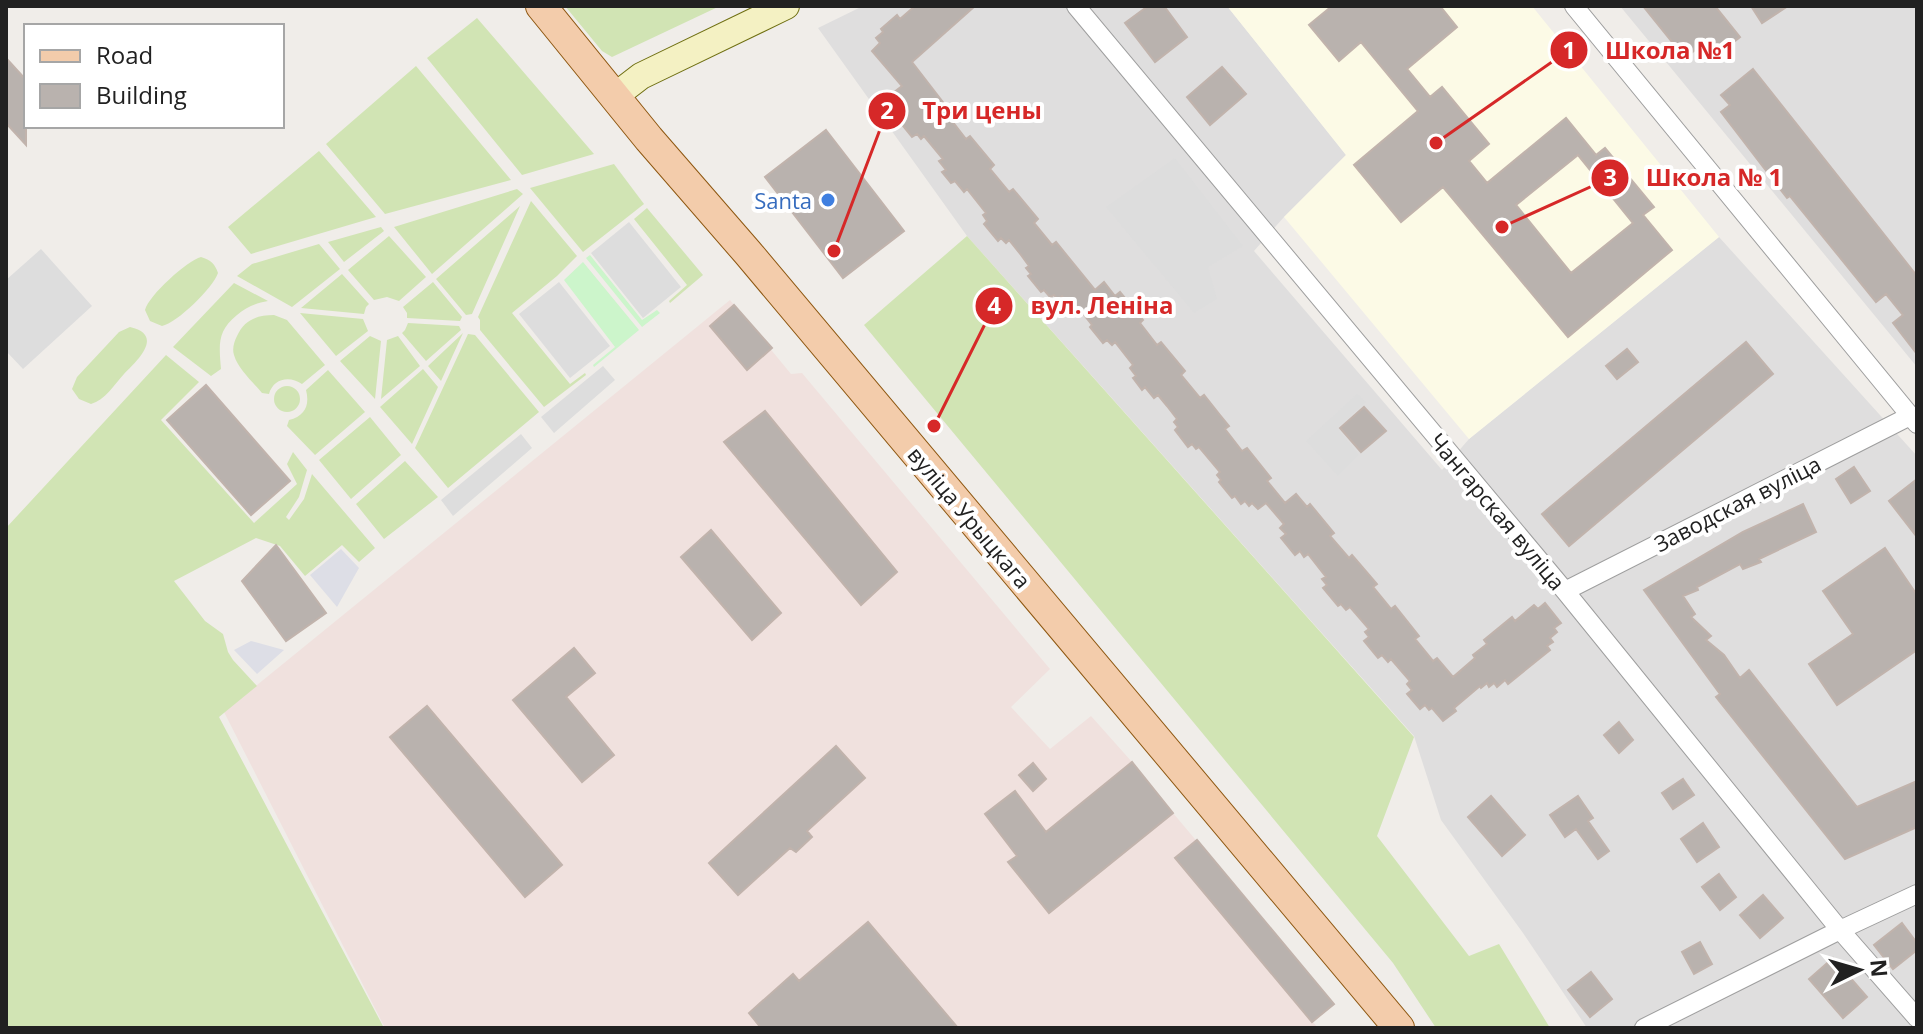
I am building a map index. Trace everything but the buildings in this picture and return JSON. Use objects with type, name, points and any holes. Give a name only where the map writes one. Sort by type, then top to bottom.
[{"type":"main road","name":"вуліца Урыцкага","points":[[541,6],[1399,1028]]},
{"type":"main road","points":[[615,96],[641,76],[786,6]]},
{"type":"street","name":"Чангарская вуліца","points":[[1076,6],[1565,591],[1840,930],[1917,1018]]},
{"type":"street","points":[[1574,6],[1914,420]]},
{"type":"street","name":"Заводская вуліца","points":[[1565,591],[1914,420]]},
{"type":"street","points":[[1644,1028],[1917,894]]},
{"type":"shaded area","points":[[863,6],[1227,6],[1346,155],[1254,251],[1442,470],[1469,439],[1719,237],[1917,456],[1917,1028],[1587,1028],[1441,820],[1414,736],[967,236],[818,28]]},
{"type":"shaded area","points":[[1227,6],[1532,6],[1719,237],[1469,439],[1284,217],[1346,155]]},
{"type":"shaded area","points":[[1620,6],[1917,6],[1917,367]]},
{"type":"shaded area","points":[[1175,158],[1243,246],[1208,267],[1217,299],[1194,313],[1106,207]]},
{"type":"shaded area","points":[[629,222],[681,287],[643,318],[591,253]]},
{"type":"shaded area","points":[[41,249],[92,306],[23,369],[6,351],[6,280]]},
{"type":"shaded area","points":[[559,282],[610,346],[570,378],[519,314]]},
{"type":"shaded area","points":[[730,300],[791,374],[802,373],[1050,669],[1011,707],[1050,749],[1091,716],[1334,1004],[1313,1022],[1318,1028],[385,1028],[224,712]]},
{"type":"shaded area","points":[[603,366],[615,380],[554,433],[541,417]]},
{"type":"shaded area","points":[[1357,394],[1366,402],[1337,428],[1359,455],[1338,476],[1306,441]]},
{"type":"shaded area","points":[[521,434],[532,448],[453,516],[441,500]]},
{"type":"shaded area","points":[[341,549],[359,568],[337,607],[310,575]]},
{"type":"shaded area","points":[[251,641],[284,650],[257,674],[234,650]]},
{"type":"green space","points":[[565,6],[720,6],[612,57],[602,51]]},
{"type":"green space","points":[[477,18],[594,154],[522,175],[427,58]]},
{"type":"green space","points":[[416,66],[511,180],[385,214],[326,144]]},
{"type":"green space","points":[[319,151],[376,217],[251,254],[228,227]]},
{"type":"green space","points":[[614,164],[644,204],[583,252],[530,188]]},
{"type":"green space","points":[[517,189],[523,194],[432,274],[394,227]]},
{"type":"green space","points":[[531,201],[577,256],[512,313],[570,384],[586,375],[544,407],[480,330],[478,317]]},
{"type":"green space","points":[[520,206],[472,314],[466,315],[436,279]]},
{"type":"green space","points":[[647,208],[703,275],[670,303],[687,285],[634,219]]},
{"type":"green space","points":[[381,227],[384,231],[344,262],[328,242]]},
{"type":"green space","points":[[389,236],[426,277],[399,301],[387,297],[374,300],[348,270]]},
{"type":"green space","points":[[967,236],[1414,737],[1377,836],[1469,956],[1499,944],[1550,1028],[1436,1028],[1393,963],[864,325]]},
{"type":"green space","points":[[319,244],[340,269],[292,307],[237,276],[252,264]]},
{"type":"green space","points":[[590,255],[642,320],[657,310],[660,313],[642,327],[586,258]]},
{"type":"green space","points":[[201,257],[212,263],[218,273],[202,296],[169,323],[162,326],[150,321],[145,310],[153,296],[178,272]]},
{"type":"green space","points":[[583,262],[639,330],[594,367],[615,347],[564,280]]},
{"type":"green space","points":[[342,274],[369,304],[364,314],[301,308]]},
{"type":"green space","points":[[433,282],[462,317],[460,321],[407,318],[403,307]]},
{"type":"green space","points":[[234,283],[268,301],[255,304],[230,321],[220,346],[221,369],[211,376],[173,347]]},
{"type":"green space","points":[[300,313],[363,319],[368,331],[336,356]]},
{"type":"green space","points":[[274,315],[287,320],[325,365],[302,384],[292,380],[278,382],[269,394],[262,393],[242,370],[233,348],[247,322]]},
{"type":"green space","points":[[408,323],[459,326],[461,330],[426,361],[402,333]]},
{"type":"green space","points":[[130,327],[146,336],[147,342],[141,356],[101,399],[91,404],[79,399],[72,389],[77,377],[119,332]]},
{"type":"green space","points":[[463,333],[441,381],[428,366]]},
{"type":"green space","points":[[468,334],[475,335],[539,412],[448,488],[415,448]]},
{"type":"green space","points":[[370,336],[381,341],[375,399],[340,361]]},
{"type":"green space","points":[[398,336],[420,366],[381,399],[387,340]]},
{"type":"green space","points":[[166,355],[199,382],[161,420],[254,523],[297,484],[287,464],[293,452],[307,470],[299,497],[286,517],[289,520],[304,499],[312,474],[375,548],[359,562],[342,545],[305,576],[280,546],[256,538],[174,581],[205,621],[223,634],[233,660],[257,686],[219,717],[384,1028],[6,1028],[6,528]]},
{"type":"green space","points":[[423,369],[438,387],[412,444],[380,407]]},
{"type":"green space","points":[[328,370],[365,412],[315,455],[287,426],[289,420],[305,409],[306,390]]},
{"type":"green space","points":[[287,386],[296,390],[300,399],[296,408],[287,412],[278,408],[274,399],[278,390]]},
{"type":"green space","points":[[370,417],[401,455],[351,499],[319,460]]},
{"type":"green space","points":[[405,461],[438,497],[384,539],[356,504]]},
{"type":"place","name":"Школа №1","points":[[1436,143]]},
{"type":"place","name":"Santa","points":[[828,200]]},
{"type":"place","name":"Школа № 1","points":[[1502,227]]},
{"type":"place","name":"Три цены","points":[[834,251]]},
{"type":"place","name":"вул. Леніна","points":[[934,426]]}]
